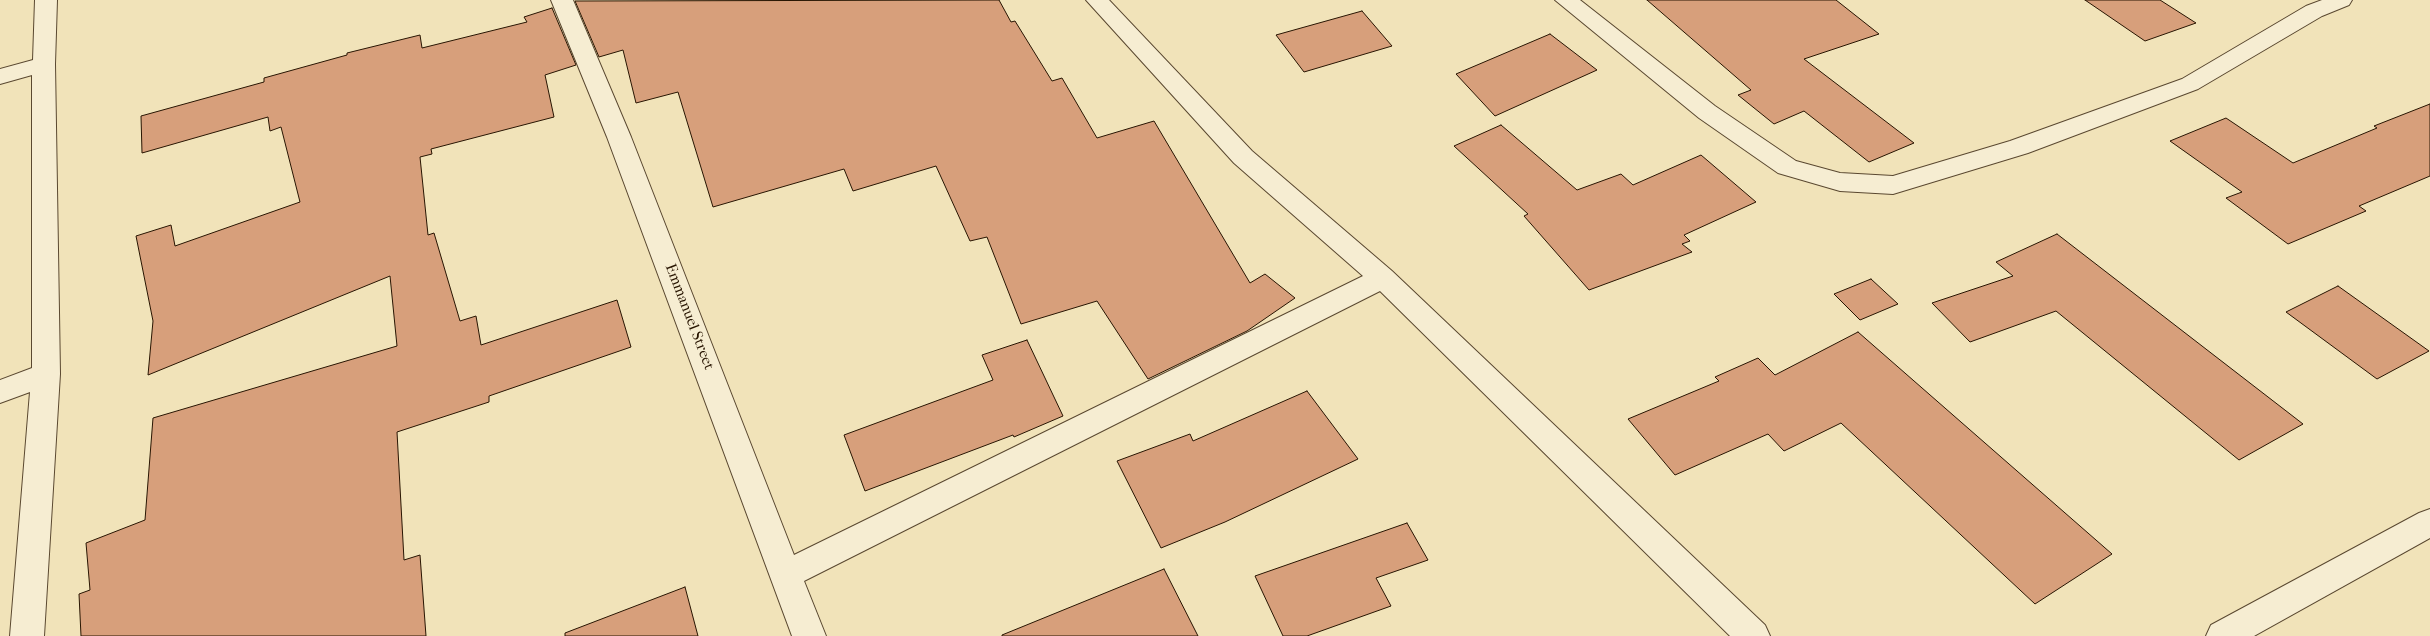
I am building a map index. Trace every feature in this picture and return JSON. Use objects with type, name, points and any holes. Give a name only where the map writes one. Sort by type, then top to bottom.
[{"type":"street","points":[[28,636],[46,374],[44,64],[46,0]]},
{"type":"street","name":"Emmanuel Street","points":[[562,0],[619,137],[809,636]]},
{"type":"street","points":[[1097,0],[1243,157],[1383,278],[1753,636]]},
{"type":"street","points":[[1575,2],[1707,112],[1787,167],[1840,182],[1893,185],[2019,147],[2190,84],[2314,11],[2340,0]]},
{"type":"street","points":[[0,77],[44,64]]},
{"type":"street","points":[[786,575],[1383,278]]},
{"type":"street","points":[[0,392],[46,374]]},
{"type":"street","points":[[2223,636],[2430,522]]},
{"type":"building","points":[[999,0],[1011,22],[1015,21],[1052,81],[1062,78],[1097,138],[1154,121],[1250,283],[1265,274],[1295,298],[1247,331],[1148,379],[1097,301],[1021,324],[987,237],[970,241],[936,166],[853,191],[844,169],[713,207],[678,92],[636,103],[623,50],[599,57],[575,1]]},
{"type":"building","points":[[1647,0],[1836,0],[1879,34],[1804,59],[1914,143],[1869,162],[1804,111],[1774,124],[1738,95],[1751,90]]},
{"type":"building","points":[[2085,0],[2160,0],[2196,23],[2145,41]]},
{"type":"building","points":[[552,8],[576,65],[545,75],[554,117],[431,149],[432,154],[420,157],[428,235],[434,233],[460,321],[476,316],[481,345],[617,300],[631,347],[489,396],[489,402],[397,432],[404,560],[420,555],[426,636],[81,636],[79,594],[90,590],[86,543],[145,520],[153,418],[397,346],[390,276],[148,375],[153,321],[136,236],[171,225],[175,246],[300,202],[281,127],[270,131],[268,117],[142,153],[141,116],[264,82],[264,78],[347,55],[347,53],[420,35],[422,48],[527,22],[524,17]]},
{"type":"building","points":[[1362,11],[1392,46],[1304,72],[1276,35]]},
{"type":"building","points":[[1550,34],[1597,70],[1495,116],[1456,74]]},
{"type":"building","points":[[2430,104],[2430,176],[2359,206],[2366,211],[2288,244],[2226,198],[2242,192],[2170,141],[2226,118],[2293,163],[2377,128],[2374,126]]},
{"type":"building","points":[[1501,125],[1577,190],[1621,174],[1633,185],[1701,155],[1756,202],[1684,235],[1690,241],[1682,244],[1692,252],[1589,290],[1524,216],[1528,214],[1454,146]]},
{"type":"building","points":[[2057,234],[2303,424],[2239,460],[2056,311],[1970,342],[1932,303],[2013,276],[1996,262]]},
{"type":"building","points":[[1871,279],[1898,304],[1860,320],[1834,294]]},
{"type":"building","points":[[2338,286],[2429,351],[2377,379],[2286,312]]},
{"type":"building","points":[[1858,332],[2112,554],[2035,604],[1841,423],[1784,451],[1768,434],[1675,475],[1628,419],[1719,381],[1715,377],[1758,358],[1775,375]]},
{"type":"building","points":[[1027,340],[1063,416],[1014,437],[1013,435],[865,491],[844,435],[993,380],[982,355]]},
{"type":"building","points":[[1307,391],[1358,459],[1225,522],[1161,548],[1117,461],[1190,434],[1193,441]]},
{"type":"building","points":[[1407,523],[1428,560],[1376,578],[1391,606],[1307,636],[1283,636],[1255,576]]},
{"type":"building","points":[[1164,569],[1198,636],[1002,636],[1002,635]]},
{"type":"building","points":[[685,587],[698,636],[565,636],[565,633]]}]
